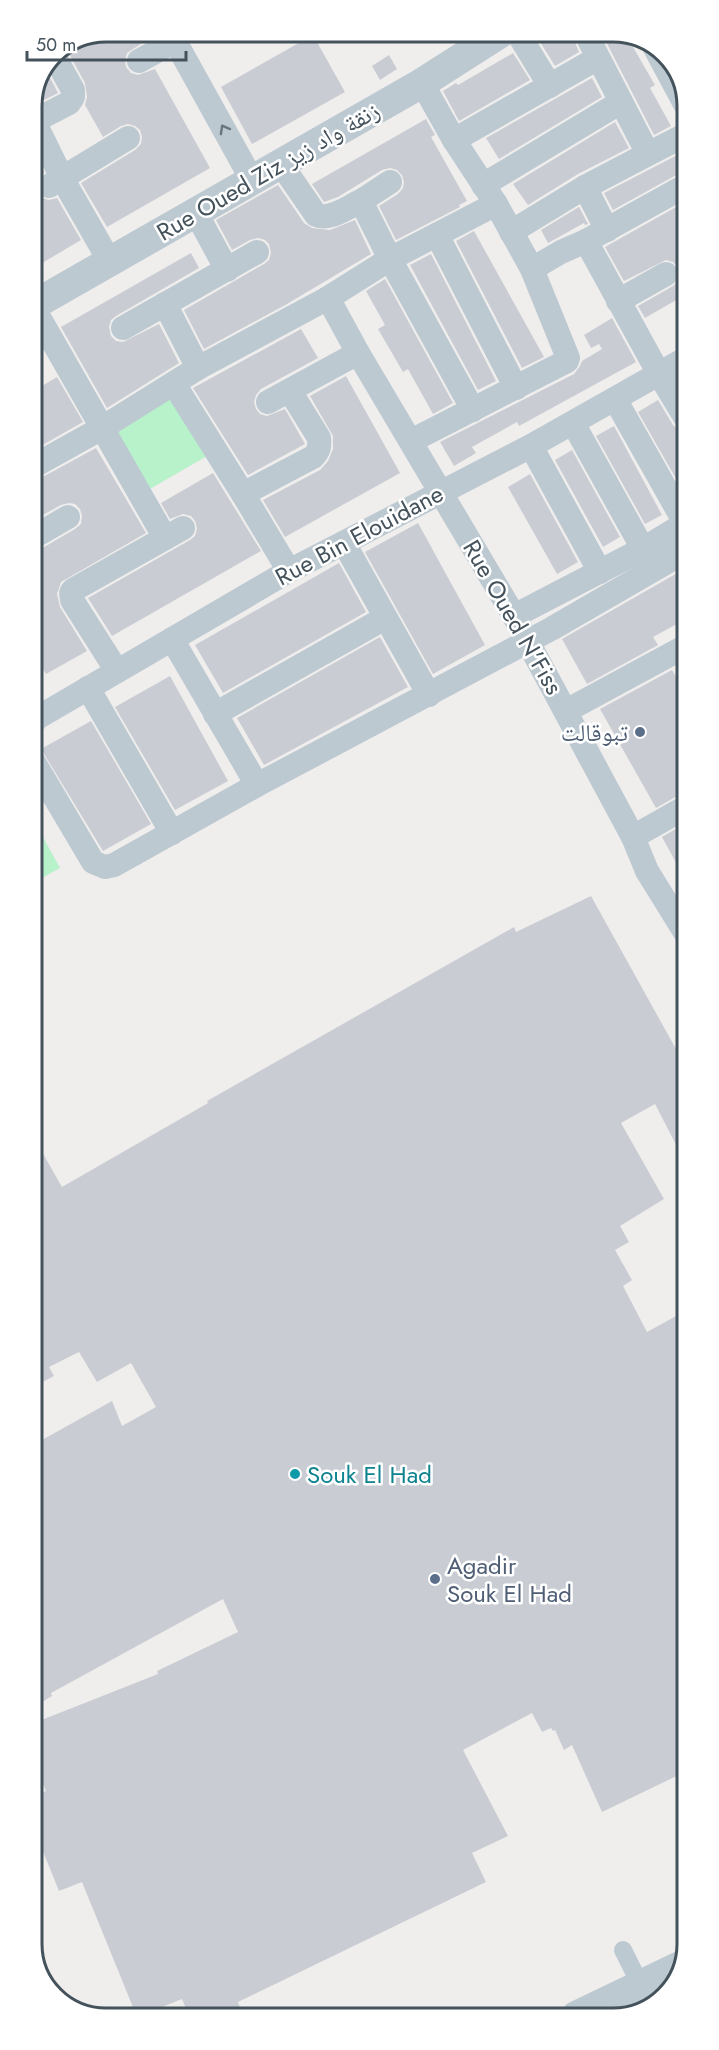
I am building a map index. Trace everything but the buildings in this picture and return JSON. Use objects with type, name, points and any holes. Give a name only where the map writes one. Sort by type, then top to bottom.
[{"type":"street","points":[[139,62],[164,42]]},
{"type":"street","points":[[175,42],[252,180]]},
{"type":"street","name":"Rue Oued Ziz زنقة واد زيز","points":[[42,300],[422,83],[486,42]]},
{"type":"street","points":[[523,42],[550,86]]},
{"type":"street","points":[[590,42],[648,154]]},
{"type":"street","points":[[454,140],[598,58]]},
{"type":"street","points":[[42,116],[69,103],[73,97],[74,90],[59,64]]},
{"type":"street","points":[[411,441],[516,388],[567,361],[568,358],[532,269],[490,194],[454,140],[422,83]]},
{"type":"street","points":[[42,461],[102,428],[198,368],[328,298],[390,259],[436,235],[621,102]]},
{"type":"street","points":[[56,182],[128,138]]},
{"type":"street","points":[[511,232],[585,187],[677,139]]},
{"type":"street","points":[[42,145],[56,182],[110,262]]},
{"type":"street","points":[[281,164],[316,215],[326,217],[361,201],[390,182]]},
{"type":"street","points":[[585,187],[607,230]]},
{"type":"street","points":[[532,269],[677,191]]},
{"type":"street","points":[[361,201],[390,259],[473,410]]},
{"type":"street","points":[[196,213],[227,270]]},
{"type":"street","points":[[436,235],[516,388]]},
{"type":"street","points":[[586,241],[677,403]]},
{"type":"street","points":[[123,328],[257,252]]},
{"type":"street","points":[[618,301],[666,274]]},
{"type":"street","name":"Rue Oued N'Fiss","points":[[328,298],[358,353],[514,616],[633,837],[647,871],[677,919]]},
{"type":"street","points":[[165,304],[198,368]]},
{"type":"street","points":[[42,323],[102,428],[174,533],[71,593],[72,600],[117,672]]},
{"type":"street","points":[[268,402],[358,353]]},
{"type":"street","name":"Rue Bin Elouidane","points":[[42,714],[290,572],[441,491],[531,446],[677,364]]},
{"type":"street","points":[[174,384],[290,572]]},
{"type":"street","points":[[243,494],[317,453],[320,446],[319,438],[290,391]]},
{"type":"street","points":[[615,399],[677,509]]},
{"type":"street","points":[[573,423],[643,549]]},
{"type":"street","points":[[531,446],[600,572]]},
{"type":"street","points":[[42,528],[68,517]]},
{"type":"street","points":[[514,616],[643,549],[677,528]]},
{"type":"street","points":[[344,543],[429,695]]},
{"type":"street","points":[[42,776],[93,862],[99,866],[114,865],[257,785],[528,641],[677,556]]},
{"type":"street","points":[[215,714],[385,618]]},
{"type":"street","points":[[172,639],[257,785]]},
{"type":"street","points":[[566,711],[677,651]]},
{"type":"street","points":[[88,688],[172,833]]},
{"type":"street","points":[[633,837],[677,812]]},
{"type":"street","points":[[623,1950],[646,1994]]},
{"type":"street","points":[[601,2008],[646,1994],[668,1976]]},
{"type":"green space","points":[[171,393],[207,456],[143,493],[107,429]]},
{"type":"green space","points":[[42,835],[60,868],[42,878]]},
{"type":"place","name":"تبوقالت","points":[[640,732]]},
{"type":"place","name":"Souk El Had","points":[[295,1474]]},
{"type":"place","name":"Agadir Souk El Had","points":[[435,1579]]}]
